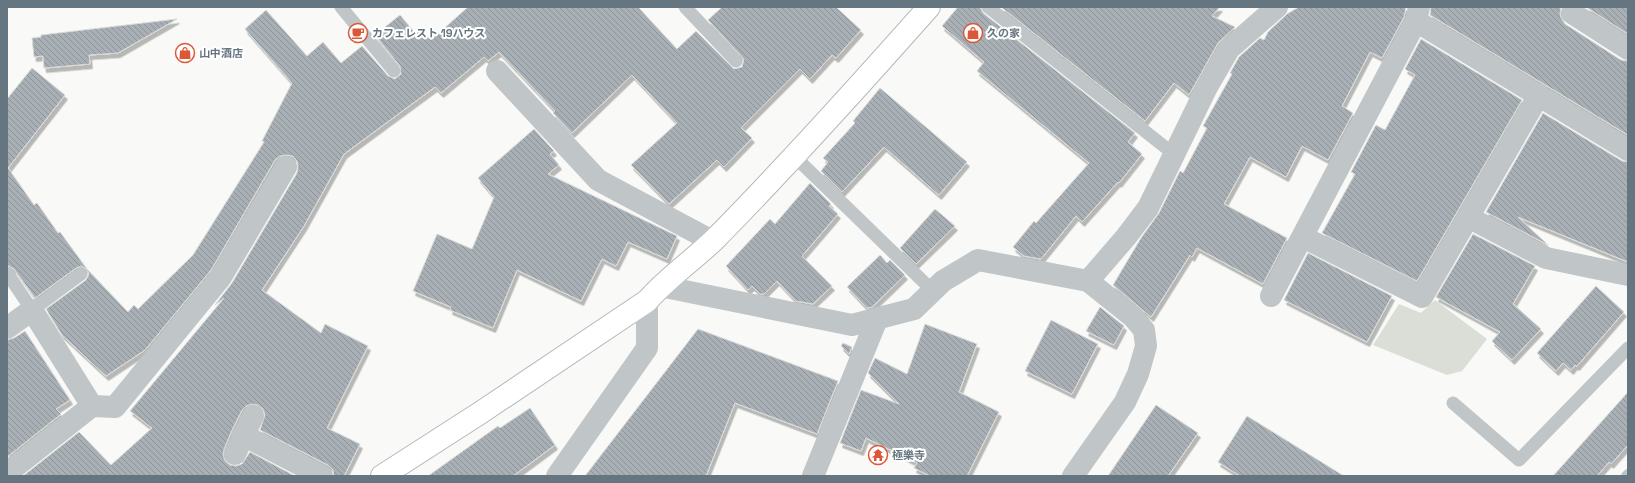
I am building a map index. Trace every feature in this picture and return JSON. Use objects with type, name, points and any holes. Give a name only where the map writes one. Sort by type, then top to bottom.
[{"type":"street","points":[[382,476],[480,414],[653,294],[712,241],[794,156],[842,106],[929,7]]},
{"type":"street","points":[[1088,281],[1126,238],[1148,208],[1207,87],[1229,49],[1277,7]]},
{"type":"street","points":[[1572,13],[1628,49]]},
{"type":"street","points":[[1271,296],[1418,14],[1539,95],[1628,150]]},
{"type":"street","points":[[497,71],[598,180],[712,241]]},
{"type":"street","points":[[1303,237],[1422,296],[1539,95]]},
{"type":"street","points":[[7,473],[92,406],[116,407],[221,277],[286,167]]},
{"type":"street","points":[[1468,218],[1546,258],[1628,275]]},
{"type":"street","points":[[653,294],[852,325],[914,309],[943,281],[978,260],[1088,281],[1133,317],[1144,330],[1146,346],[1138,374],[1125,402],[1073,476]]},
{"type":"street","points":[[556,476],[647,348],[653,294]]},
{"type":"street","points":[[7,328],[32,310],[92,406]]},
{"type":"street","points":[[813,476],[877,318]]},
{"type":"street","points":[[253,416],[239,444],[322,476]]},
{"type":"lane","points":[[342,7],[394,71]]},
{"type":"lane","points":[[685,7],[736,60]]},
{"type":"lane","points":[[988,7],[1175,155]]},
{"type":"lane","points":[[794,156],[933,290]]},
{"type":"lane","points":[[7,273],[32,310],[81,274]]},
{"type":"lane","points":[[1453,403],[1519,460],[1628,348]]},
{"type":"shaded area","points":[[1435,300],[1487,339],[1462,371],[1447,375],[1373,345],[1399,304],[1421,313]]},
{"type":"building","points":[[468,7],[638,7],[677,49],[696,31],[734,69],[742,67],[744,59],[708,20],[722,7],[836,7],[861,30],[836,58],[832,55],[810,79],[800,69],[741,128],[752,138],[724,167],[717,160],[669,204],[631,165],[677,123],[632,75],[572,133],[553,113],[555,111],[499,52],[488,61],[484,57],[441,93],[435,87],[344,154],[304,226],[262,290],[321,333],[325,324],[368,346],[327,428],[360,444],[344,476],[334,476],[333,470],[328,465],[260,430],[265,415],[263,409],[258,405],[252,404],[246,406],[242,410],[232,430],[224,449],[223,455],[225,461],[230,465],[236,466],[242,464],[250,452],[295,476],[23,476],[79,432],[111,465],[152,428],[130,411],[224,298],[215,305],[232,283],[297,173],[297,161],[293,156],[280,156],[275,160],[211,270],[145,350],[106,376],[62,335],[46,309],[86,280],[89,274],[87,269],[128,312],[134,305],[138,309],[193,255],[264,142],[262,141],[292,83],[245,29],[266,10],[307,56],[323,42],[341,63],[362,46],[388,76],[395,79],[401,74],[400,66],[375,35],[400,15],[415,33],[421,28],[431,40]]},
{"type":"building","points":[[958,7],[980,7],[983,13],[1135,133],[1128,142],[1142,154],[1119,183],[1118,182],[1082,222],[1076,216],[1041,259],[1024,256],[1013,247],[1034,221],[1036,223],[1089,163],[977,71],[984,62],[942,26]]},
{"type":"building","points":[[1001,7],[1220,7],[1212,16],[1235,27],[1218,43],[1189,95],[1174,83],[1145,121]]},
{"type":"building","points":[[1299,7],[1406,7],[1404,17],[1382,58],[1370,52],[1342,106],[1353,113],[1328,160],[1302,146],[1286,177],[1250,157],[1224,204],[1287,238],[1263,284],[1197,248],[1192,257],[1190,255],[1151,317],[1113,285],[1141,238],[1159,213],[1180,171],[1183,173],[1207,128],[1203,126],[1232,74],[1230,73],[1239,57],[1260,38],[1264,40],[1268,32],[1287,14]]},
{"type":"building","points":[[1431,7],[1561,7],[1561,18],[1565,24],[1621,60],[1628,61],[1628,135],[1430,15]]},
{"type":"building","points":[[1586,7],[1628,7],[1628,34]]},
{"type":"building","points":[[177,19],[118,53],[89,55],[90,64],[44,68],[43,56],[34,57],[32,38],[41,37],[41,35]]},
{"type":"building","points":[[1421,39],[1522,100],[1417,281],[1322,233],[1355,174],[1351,172],[1376,125],[1385,130],[1415,75],[1405,69]]},
{"type":"building","points":[[32,68],[65,95],[8,168],[34,205],[37,203],[58,233],[60,232],[87,269],[81,266],[76,268],[35,298],[14,269],[7,265],[7,99]]},
{"type":"building","points":[[880,88],[967,162],[939,195],[884,147],[842,192],[821,171],[828,162],[823,158],[855,123],[853,121]]},
{"type":"building","points":[[1543,113],[1622,161],[1628,162],[1628,262],[1518,217],[1548,245],[1486,212]]},
{"type":"building","points":[[534,129],[554,151],[550,154],[559,165],[548,174],[677,236],[667,259],[628,242],[616,266],[602,259],[581,301],[517,270],[493,328],[450,310],[451,307],[413,291],[437,234],[472,249],[494,197],[478,178]]},
{"type":"building","points":[[810,183],[831,204],[829,206],[838,214],[802,256],[832,286],[813,304],[796,301],[777,281],[764,294],[760,294],[752,286],[748,290],[726,266],[770,219],[775,224]]},
{"type":"building","points":[[935,209],[955,226],[916,264],[900,248]]},
{"type":"building","points":[[1473,234],[1535,266],[1513,304],[1541,329],[1512,360],[1492,341],[1500,332],[1436,297]]},
{"type":"building","points":[[1308,253],[1392,296],[1367,342],[1284,300]]},
{"type":"building","points":[[880,255],[887,263],[890,260],[905,275],[872,307],[867,308],[847,287]]},
{"type":"building","points":[[1596,286],[1624,312],[1577,366],[1575,365],[1571,370],[1563,363],[1556,371],[1537,353]]},
{"type":"building","points":[[1100,307],[1124,326],[1114,345],[1086,331]]},
{"type":"building","points":[[1051,320],[1098,344],[1072,394],[1025,371]]},
{"type":"building","points":[[925,324],[977,344],[959,392],[999,412],[967,476],[930,476],[914,468],[917,463],[866,438],[861,451],[840,443],[861,390],[899,404],[868,373],[875,358],[907,374]]},
{"type":"building","points":[[698,329],[838,381],[817,434],[735,403],[706,476],[585,476]]},
{"type":"building","points":[[25,331],[70,400],[56,409],[61,414],[7,457],[7,340],[14,338]]},
{"type":"building","points":[[843,343],[852,347],[849,354],[841,346]]},
{"type":"building","points":[[1628,392],[1628,445],[1611,464],[1609,462],[1597,476],[1553,476]]},
{"type":"building","points":[[1156,405],[1198,433],[1168,476],[1108,476]]},
{"type":"building","points":[[530,408],[555,445],[513,476],[428,476],[498,426],[500,428]]},
{"type":"building","points":[[1247,416],[1344,476],[1240,476],[1218,462]]},
{"type":"place","name":"カフェレスト 19ハウス","points":[[358,33]]},
{"type":"place","name":"久の家","points":[[973,33]]},
{"type":"place","name":"山中酒店","points":[[185,53]]},
{"type":"place","name":"極樂寺","points":[[878,455]]}]
